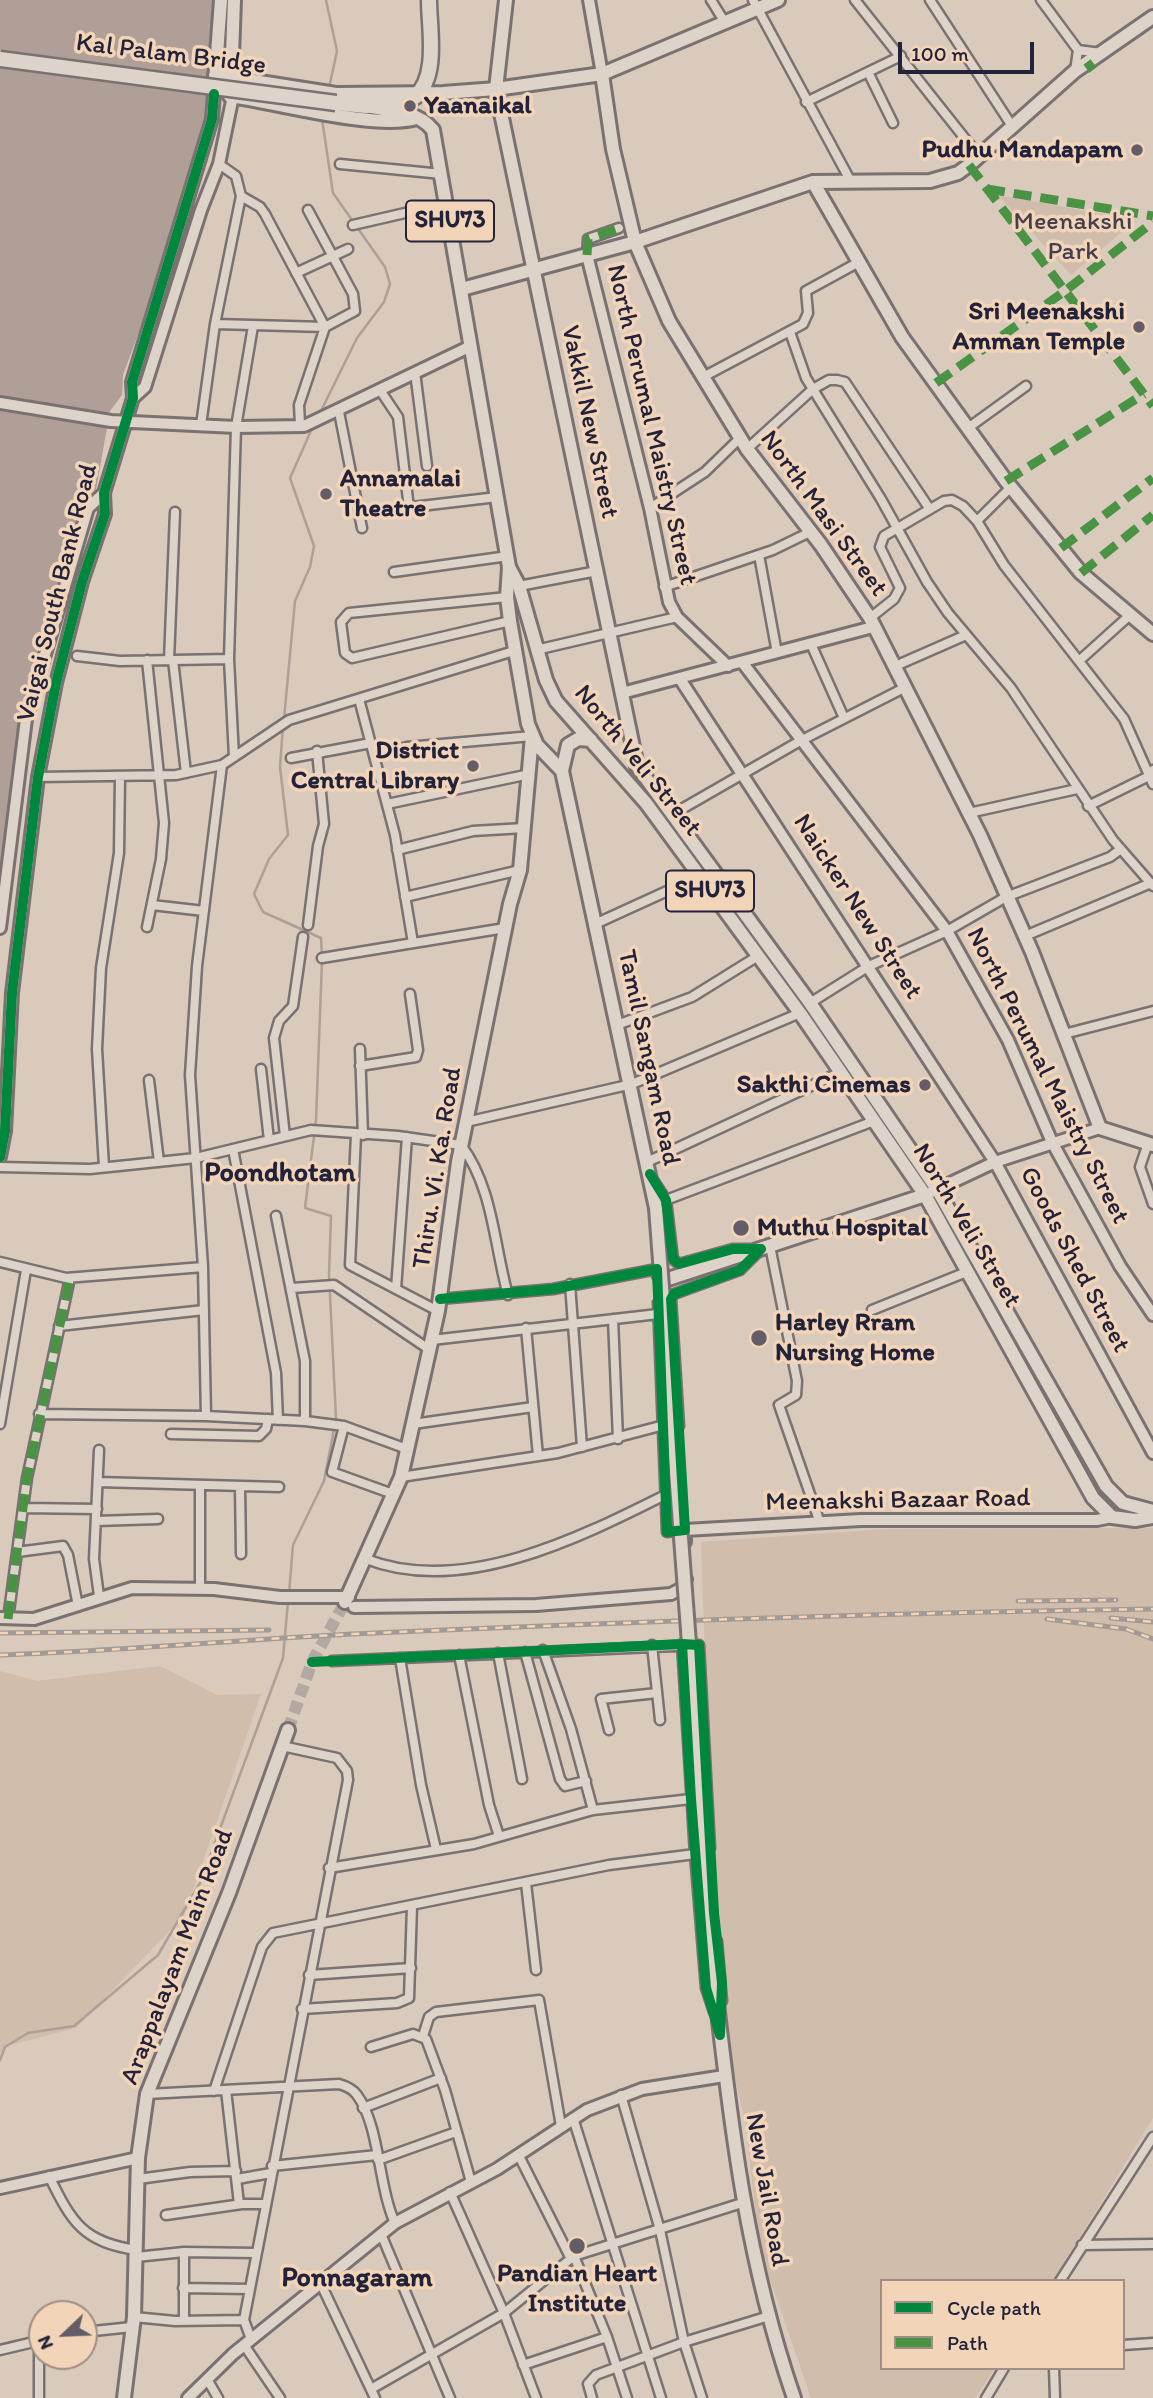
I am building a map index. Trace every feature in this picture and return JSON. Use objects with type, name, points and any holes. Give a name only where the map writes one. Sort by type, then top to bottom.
[{"type":"highway","points":[[420,93],[429,75],[429,0]]},
{"type":"highway","name":"Kal Palam Bridge","points":[[0,59],[334,104],[366,106],[415,97],[420,93]]},
{"type":"main road","name":"Vaigai South Bank Road","points":[[214,94],[221,0]]},
{"type":"main road","name":"Vaigai South Bank Road","points":[[233,96],[230,75],[234,0]]},
{"type":"main road","name":"Vakkil New Street","points":[[506,0],[497,59],[496,89],[637,766]]},
{"type":"main road","points":[[214,94],[316,111],[334,104],[420,93],[496,89],[602,74],[724,21],[755,4],[778,0]]},
{"type":"main road","points":[[461,289],[635,242],[813,182],[930,181],[958,173],[1075,71],[1153,17]]},
{"type":"main road","name":"North Masi Street","points":[[602,74],[613,149],[635,242],[668,321],[743,443],[810,532],[871,623],[969,813],[1025,936],[1100,1128]]},
{"type":"main road","points":[[215,75],[319,89],[334,104],[404,122],[416,118]]},
{"type":"main road","points":[[429,75],[434,87],[443,93]]},
{"type":"main road","points":[[366,106],[404,112],[416,118]]},
{"type":"main road","name":"North Veli Street","points":[[416,118],[433,130],[438,152],[508,561],[519,586],[536,650],[556,701],[618,771],[758,956],[805,1008],[841,1072],[925,1195],[1093,1498],[1112,1517]]},
{"type":"main road","points":[[813,182],[922,366],[968,428],[1081,573],[1153,634]]},
{"type":"main road","name":"Thiru. Vi. Ka. Road","points":[[349,1602],[401,1477],[439,1305],[461,1145],[505,928],[520,870],[532,736],[510,621],[507,597],[508,561]]},
{"type":"main road","points":[[532,736],[562,771]]},
{"type":"main road","points":[[562,771],[568,745],[578,738],[591,740]]},
{"type":"main road","points":[[618,771],[627,772],[637,766]]},
{"type":"main road","name":"North Veli Street","points":[[637,766],[673,814],[805,1008],[937,1189],[1106,1486]]},
{"type":"main road","name":"Tamil Sangam Road","points":[[562,771],[632,1084],[648,1168],[661,1204],[659,1275],[715,1986]]},
{"type":"main road","points":[[1100,1128],[1150,1144]]},
{"type":"main road","points":[[659,1275],[737,1257],[925,1195]]},
{"type":"main road","points":[[1106,1486],[1112,1517],[1135,1520],[1153,1517]]},
{"type":"main road","name":"SHU73","points":[[1106,1486],[1123,1503],[1153,1511]]},
{"type":"main road","name":"Arappalayam Main Road","points":[[124,2398],[133,2322],[137,2254],[138,2158],[147,2094],[229,1893],[288,1730]]},
{"type":"main road","name":"New Jail Road","points":[[715,1986],[724,2076],[742,2203],[769,2316],[794,2398]]},
{"type":"street","points":[[589,0],[602,74]]},
{"type":"street","points":[[711,0],[724,21]]},
{"type":"street","points":[[855,0],[978,155]]},
{"type":"street","points":[[930,0],[1012,126]]},
{"type":"street","points":[[1041,0],[1077,50],[1075,71]]},
{"type":"street","points":[[755,4],[850,180]]},
{"type":"street","points":[[1077,50],[1101,53]]},
{"type":"street","points":[[806,102],[901,56]]},
{"type":"street","points":[[868,72],[893,123]]},
{"type":"street","name":"Vaigai South Bank Road","points":[[0,1157],[5,1131],[12,993],[38,776],[82,582],[105,513],[104,493],[133,398],[132,382],[212,119],[214,94]]},
{"type":"street","name":"Vaigai South Bank Road","points":[[133,398],[145,387],[201,210],[219,164],[233,96]]},
{"type":"street","points":[[201,425],[215,324],[241,196],[236,176],[219,164]]},
{"type":"street","points":[[340,164],[442,174]]},
{"type":"street","points":[[241,196],[260,207],[265,214],[324,327],[299,405],[302,425]]},
{"type":"street","points":[[353,225],[447,207]]},
{"type":"street","points":[[215,324],[324,327],[349,316],[356,306],[307,210]]},
{"type":"street","points":[[587,255],[588,239],[619,228]]},
{"type":"street","points":[[296,273],[348,249]]},
{"type":"street","name":"North Perumal Maistry Street","points":[[587,255],[650,508],[664,587],[677,617],[728,666]]},
{"type":"street","points":[[703,377],[790,332],[808,317],[806,290],[859,262]]},
{"type":"street","points":[[234,757],[229,659],[236,427],[253,326]]},
{"type":"street","points":[[790,332],[795,353],[813,388],[928,582],[966,635],[1011,688],[1088,806],[1152,884],[1025,936]]},
{"type":"street","points":[[0,403],[111,421],[236,427],[302,425],[325,418],[471,346]]},
{"type":"street","points":[[415,372],[427,466]]},
{"type":"street","points":[[650,508],[705,472],[813,388],[829,380],[845,382],[929,508]]},
{"type":"street","points":[[968,428],[1026,386]]},
{"type":"street","points":[[380,390],[398,417],[410,508]]},
{"type":"street","points":[[339,411],[362,528]]},
{"type":"street","points":[[977,522],[1012,486]]},
{"type":"street","name":"Vaigai South Bank Road","points":[[0,929],[26,719],[88,508],[104,493]]},
{"type":"street","points":[[387,510],[497,497]]},
{"type":"street","points":[[622,693],[811,644],[871,623],[899,594],[897,578],[880,543],[884,536],[929,508],[952,500],[977,522],[1004,565],[1124,719],[1151,777],[1088,806]]},
{"type":"street","points":[[175,512],[171,660],[186,773]]},
{"type":"street","points":[[664,587],[759,555],[810,532]]},
{"type":"street","points":[[759,555],[778,653]]},
{"type":"street","points":[[394,572],[508,561]]},
{"type":"street","points":[[519,586],[597,571]]},
{"type":"street","points":[[507,597],[354,612],[345,615],[341,622],[343,646],[352,659],[510,621]]},
{"type":"street","points":[[1080,660],[1130,615]]},
{"type":"street","points":[[536,650],[610,635],[677,617]]},
{"type":"street","points":[[893,667],[966,635]]},
{"type":"street","points":[[811,644],[844,718]]},
{"type":"street","points":[[38,776],[162,776],[222,765],[289,720],[517,650]]},
{"type":"street","points":[[77,656],[148,660],[229,659]]},
{"type":"street","points":[[148,660],[162,776],[163,837],[148,927]]},
{"type":"street","name":"North Perumal Maistry Street","points":[[742,662],[947,931],[1008,1040],[1052,1142],[1120,1266],[1153,1315]]},
{"type":"street","name":"Naicker New Street","points":[[680,679],[995,1162]]},
{"type":"street","points":[[673,814],[741,773],[904,688]]},
{"type":"street","points":[[359,699],[387,804],[413,943]]},
{"type":"street","points":[[374,756],[407,747],[532,736]]},
{"type":"street","points":[[291,758],[371,743]]},
{"type":"street","points":[[308,925],[318,846],[324,824],[317,751]]},
{"type":"street","points":[[206,1416],[203,1266],[190,1074],[204,911],[222,765]]},
{"type":"street","points":[[387,804],[530,774]]},
{"type":"street","points":[[104,1167],[97,1049],[101,968],[119,853],[120,776]]},
{"type":"street","points":[[969,813],[1077,789]]},
{"type":"street","points":[[397,850],[474,831],[524,828]]},
{"type":"street","points":[[466,1122],[632,1084],[805,1008],[869,966],[947,931],[1006,897],[1110,858],[1121,849]]},
{"type":"street","points":[[405,897],[520,870]]},
{"type":"street","points":[[596,924],[700,876]]},
{"type":"street","points":[[152,905],[204,911]]},
{"type":"street","points":[[322,958],[505,928]]},
{"type":"street","points":[[285,1136],[274,1038],[279,1021],[293,1006],[303,937]]},
{"type":"street","points":[[617,1026],[692,997],[758,956]]},
{"type":"street","points":[[360,1066],[416,1057],[418,1050],[410,994]]},
{"type":"street","points":[[1063,1034],[1153,1011]]},
{"type":"street","points":[[360,1049],[360,1135],[350,1265],[396,1289],[439,1305],[570,1284],[659,1275],[658,1314],[667,1532],[685,1530]]},
{"type":"street","points":[[261,1069],[270,1140]]},
{"type":"street","points":[[648,1168],[841,1072]]},
{"type":"street","points":[[149,1080],[159,1161]]},
{"type":"street","points":[[765,1248],[733,1249],[680,1264],[673,1258],[661,1204],[874,1121]]},
{"type":"street","points":[[925,1195],[995,1162],[1100,1128]]},
{"type":"street","points":[[0,1167],[104,1167],[196,1158],[315,1130],[407,1137],[461,1145],[481,1179],[508,1294]]},
{"type":"street","points":[[396,1289],[407,1137]]},
{"type":"street","points":[[1150,1144],[1140,1167],[1153,1203]]},
{"type":"street","points":[[171,1434],[259,1436],[273,1419],[276,1373],[233,1149]]},
{"type":"street","name":"Goods Shed Street","points":[[995,1162],[1153,1453]]},
{"type":"street","points":[[276,1216],[305,1361],[305,1421]]},
{"type":"street","points":[[765,1248],[797,1388],[792,1400],[779,1405],[820,1523]]},
{"type":"street","points":[[70,1278],[39,1414],[4,1618],[34,1619],[78,1606],[99,1596],[132,1588],[200,1589],[349,1602],[536,1605],[671,1594],[682,1588],[686,1582],[671,1299],[674,1294],[740,1270],[765,1248]]},
{"type":"street","points":[[0,1262],[70,1278],[203,1266]]},
{"type":"street","points":[[0,1423],[26,1270]]},
{"type":"street","points":[[872,1310],[969,1271]]},
{"type":"street","points":[[570,1284],[582,1447]]},
{"type":"street","points":[[292,1288],[334,1285],[431,1345],[526,1328],[658,1314]]},
{"type":"street","points":[[59,1326],[204,1310]]},
{"type":"street","points":[[613,1319],[618,1439]]},
{"type":"street","points":[[526,1328],[538,1456]]},
{"type":"street","points":[[413,1424],[533,1407]]},
{"type":"street","points":[[39,1414],[206,1416],[305,1421],[344,1426],[407,1449]]},
{"type":"street","points":[[401,1477],[538,1456],[618,1439],[664,1425]]},
{"type":"street","points":[[344,1426],[332,1472],[393,1494]]},
{"type":"street","points":[[99,1450],[94,1559],[99,1596]]},
{"type":"street","points":[[98,1482],[279,1487]]},
{"type":"street","points":[[200,1485],[200,1589]]},
{"type":"street","points":[[240,1486],[241,1554]]},
{"type":"street","points":[[366,1559],[392,1567],[448,1570],[521,1560],[592,1532],[667,1494]]},
{"type":"street","points":[[23,1508],[97,1510]]},
{"type":"street","name":"Meenakshi Bazaar Road","points":[[685,1530],[820,1523],[1097,1520],[1112,1517]]},
{"type":"street","points":[[96,1521],[158,1519]]},
{"type":"street","points":[[17,1552],[63,1546],[68,1555],[78,1606]]},
{"type":"street","points":[[682,1644],[706,1988],[720,2035]]},
{"type":"street","points":[[652,1645],[660,1720]]},
{"type":"street","points":[[332,1661],[699,1645],[714,1913],[722,1983],[720,2035]]},
{"type":"street","points":[[543,1650],[593,1810]]},
{"type":"street","points":[[525,1652],[559,1779],[565,1786],[586,1781]]},
{"type":"street","points":[[498,1653],[522,1779]]},
{"type":"street","points":[[459,1655],[489,1805],[499,1836]]},
{"type":"street","points":[[400,1658],[421,1786],[436,1849]]},
{"type":"street","points":[[609,1730],[601,1699],[657,1693]]},
{"type":"street","points":[[279,2398],[247,2342],[244,2320],[286,2087],[348,1780],[346,1771],[337,1758],[282,1746]]},
{"type":"street","points":[[329,1868],[499,1836],[593,1810],[691,1799]]},
{"type":"street","points":[[214,2091],[266,1938],[283,1929],[412,1906],[609,1865],[695,1854]]},
{"type":"street","points":[[526,1883],[536,1970]]},
{"type":"street","points":[[302,2008],[406,2001],[411,1994],[412,1906]]},
{"type":"street","points":[[309,1975],[411,1969]]},
{"type":"street","points":[[471,2182],[441,2078],[422,2036],[429,2017],[436,2012],[539,2000],[561,2126]]},
{"type":"street","points":[[371,2047],[413,2034],[422,2036]]},
{"type":"street","points":[[188,2398],[247,2342],[395,2223],[471,2182],[573,2118],[621,2095],[724,2076]]},
{"type":"street","points":[[363,2108],[441,2078]]},
{"type":"street","points":[[147,2094],[339,2084],[352,2090],[363,2108],[378,2157],[381,2185],[395,2223]]},
{"type":"street","points":[[226,2090],[239,2204]]},
{"type":"street","points":[[621,2095],[660,2230],[684,2342],[702,2398]]},
{"type":"street","points":[[573,2118],[661,2398]]},
{"type":"street","points":[[138,2179],[190,2172],[236,2175],[378,2157],[456,2132]]},
{"type":"street","points":[[1061,2279],[1153,2137]]},
{"type":"street","points":[[518,2154],[573,2257],[607,2337],[627,2398]]},
{"type":"street","points":[[0,2188],[138,2158]]},
{"type":"street","points":[[49,2176],[62,2203],[92,2238],[107,2245],[137,2254],[256,2253]]},
{"type":"street","points":[[450,2192],[504,2313],[536,2398]]},
{"type":"street","points":[[371,2389],[504,2313],[573,2257],[742,2203]]},
{"type":"street","points":[[166,2215],[239,2204],[265,2204]]},
{"type":"street","points":[[381,2234],[450,2398]]},
{"type":"street","points":[[1082,2245],[1153,2244]]},
{"type":"street","points":[[184,2252],[184,2321]]},
{"type":"street","points":[[320,2282],[375,2398]]},
{"type":"street","points":[[183,2288],[250,2289]]},
{"type":"street","points":[[592,2398],[588,2384],[591,2379],[684,2342],[769,2316]]},
{"type":"street","points":[[98,2329],[133,2322],[244,2320]]},
{"type":"street","points":[[523,2365],[607,2337]]},
{"type":"street","points":[[1125,2344],[1153,2343]]},
{"type":"street","points":[[0,2350],[28,2344]]},
{"type":"street","points":[[39,2398],[40,2370]]},
{"type":"street","points":[[986,2398],[1003,2370]]},
{"type":"street","points":[[1054,2370],[1055,2398]]},
{"type":"street","points":[[207,2379],[218,2398]]},
{"type":"shaded area","points":[[0,0],[215,0],[209,117],[158,281],[123,375],[122,395],[110,411],[96,490],[81,509],[30,674],[12,770],[0,875]]},
{"type":"shaded area","points":[[1153,1528],[1153,2118],[1054,2279],[880,2279],[880,2370],[994,2370],[975,2398],[811,2398],[760,2250],[745,2121],[732,2067],[712,1863],[701,1542],[884,1529]]},
{"type":"shaded area","points":[[160,1666],[217,1695],[261,1694],[184,1916],[76,2028],[7,2046],[0,2053],[0,1671],[37,1681]]},
{"type":"green space","name":"Meenakshi Park","points":[[998,195],[1136,220],[1071,275]]},
{"type":"waterway","points":[[326,0],[337,51],[329,88]]},
{"type":"waterway","points":[[319,415],[357,338],[384,302],[390,284],[385,267],[333,193],[322,119]]},
{"type":"waterway","points":[[284,719],[295,601],[310,567],[314,546],[290,478],[314,424]]},
{"type":"waterway","points":[[283,726],[280,767],[288,835],[269,859],[254,894],[263,912],[321,938],[322,955]]},
{"type":"waterway","points":[[289,1594],[293,1545],[324,1481],[336,1419],[329,1274],[331,1216],[305,1208],[316,1120],[322,961]]},
{"type":"waterway","points":[[0,2060],[5,2047],[28,2033],[74,2026],[158,1955],[200,1883],[283,1658],[288,1601]]},
{"type":"tunnel","points":[[288,1730],[312,1662],[345,1602]]},
{"type":"tunnel","points":[[342,1608],[354,1607]]},
{"type":"tunnel","points":[[312,1662],[332,1661]]},
{"type":"railway","points":[[1018,1601],[1116,1600]]},
{"type":"railway","points":[[0,1655],[353,1634],[553,1626],[1153,1609]]},
{"type":"railway","points":[[1111,1618],[1153,1622]]},
{"type":"railway","points":[[1047,1619],[1126,1629],[1153,1639]]},
{"type":"railway","points":[[0,1633],[269,1630]]},
{"type":"marked path","points":[[1087,62],[1093,70]]},
{"type":"marked path","points":[[969,165],[1153,406]]},
{"type":"marked path","points":[[987,189],[1153,216]]},
{"type":"marked path","points":[[936,383],[1065,291],[1153,222]]},
{"type":"marked path","points":[[587,255],[588,239],[619,228]]},
{"type":"marked path","points":[[1006,481],[1144,394]]},
{"type":"marked path","points":[[1061,548],[1153,478]]},
{"type":"marked path","points":[[1081,573],[1153,515]]},
{"type":"marked path","points":[[8,1619],[27,1478],[70,1278]]},
{"type":"cycle path","points":[[0,1157],[5,1131],[12,993],[38,777],[56,683],[82,582],[105,514],[104,493],[133,398],[132,382],[212,119],[214,94]]},
{"type":"cycle path","points":[[440,1299],[553,1289],[657,1269],[667,1532],[685,1530],[671,1299],[674,1294],[740,1270],[761,1249],[733,1249],[679,1264],[673,1259],[666,1200],[650,1174]]},
{"type":"cycle path","points":[[312,1662],[682,1644],[699,1645],[714,1913],[722,1983],[720,2035],[706,1988],[682,1644]]},
{"type":"place","name":"Yaanaikal","points":[[410,106]]},
{"type":"place","name":"Pudhu Mandapam","points":[[1137,150]]},
{"type":"place","name":"Sri Meenakshi Amman Temple","points":[[1139,327]]},
{"type":"place","name":"Annamalai Theatre","points":[[326,494]]},
{"type":"place","name":"District Central Library","points":[[473,766]]},
{"type":"place","name":"Sakthi Cinemas","points":[[925,1085]]},
{"type":"place","name":"Muthu Hospital","points":[[741,1228]]},
{"type":"place","name":"Harley Rram Nursing Home","points":[[759,1338]]},
{"type":"place","name":"Pandian Heart Institute","points":[[577,2246]]},
{"type":"district","name":"Poondhotam","points":[[280,1174]]},
{"type":"district","name":"Ponnagaram","points":[[357,2279]]}]
